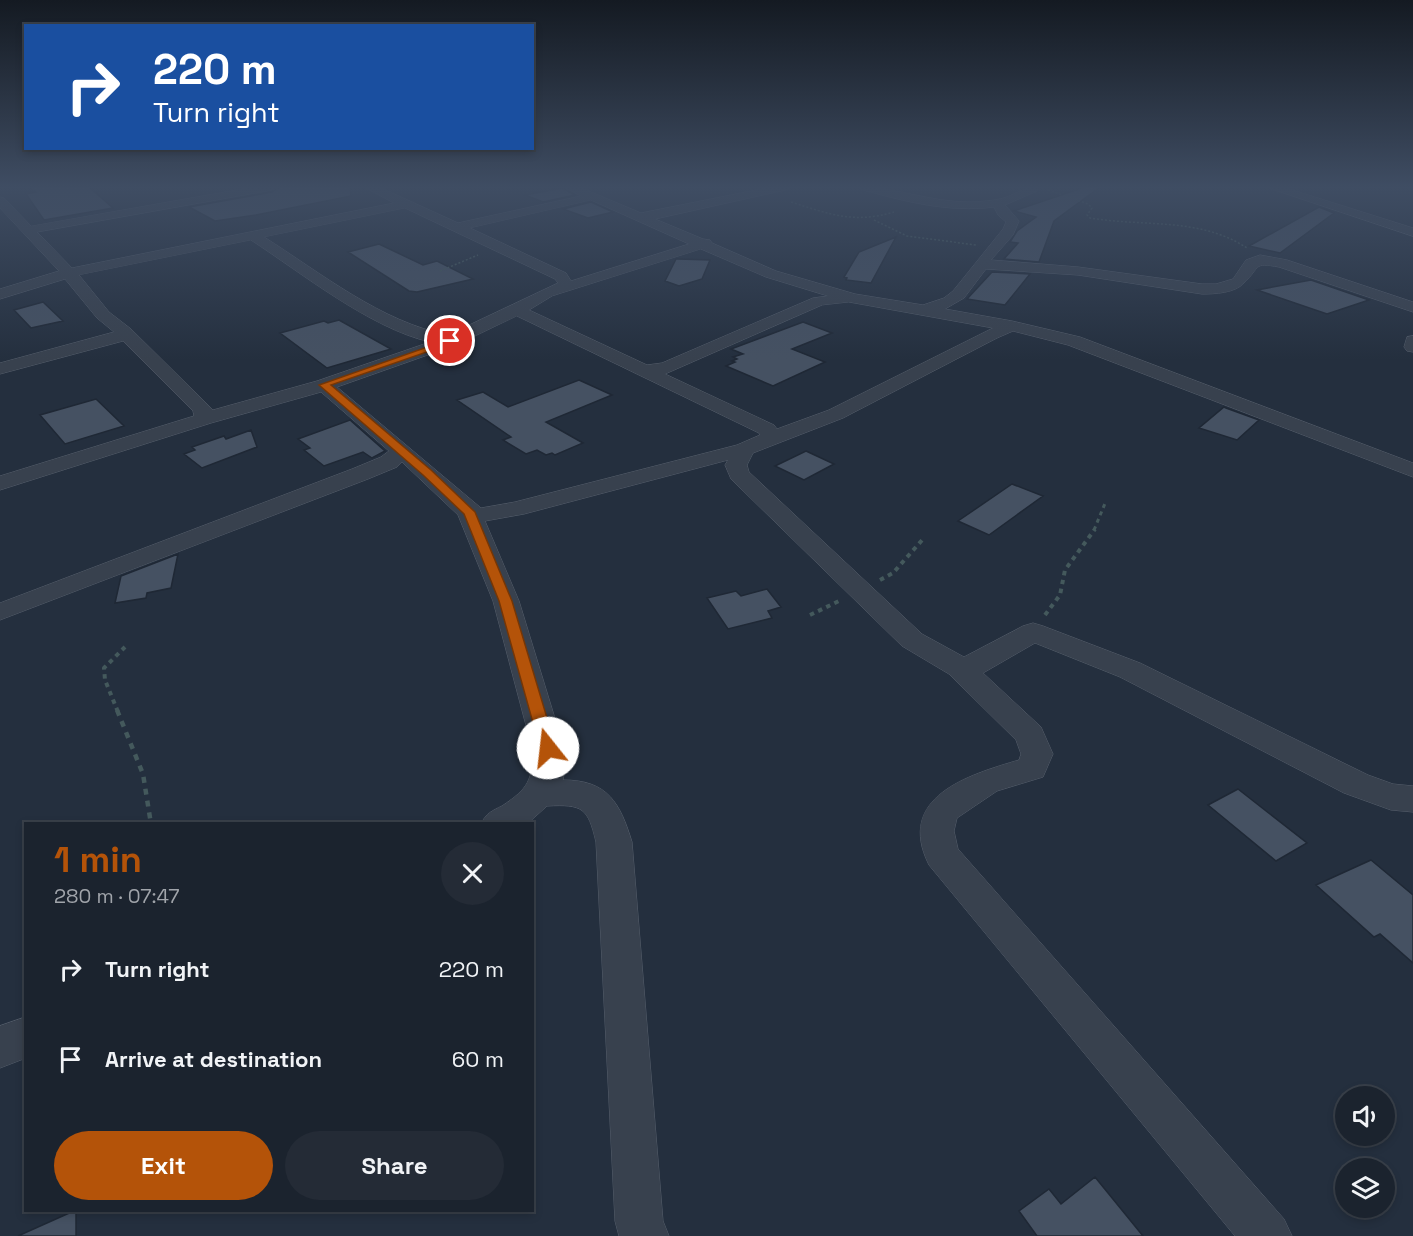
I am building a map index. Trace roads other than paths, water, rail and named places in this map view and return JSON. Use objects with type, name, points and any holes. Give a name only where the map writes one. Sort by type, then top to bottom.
[{"type":"street","points":[[42,245],[103,315],[125,333],[203,410],[204,419]]},
{"type":"street","points":[[0,294],[47,280],[214,245]]},
{"type":"street","points":[[267,245],[394,323],[435,340],[450,341]]},
{"type":"street","points":[[495,245],[561,276],[566,284],[558,290]]},
{"type":"street","points":[[0,483],[204,419],[324,385],[450,341],[547,293],[700,245]]},
{"type":"street","points":[[709,245],[821,296],[853,298],[923,310],[1012,326],[1074,341],[1413,470]]},
{"type":"street","points":[[923,310],[941,307],[956,299],[968,288],[996,245]]},
{"type":"street","points":[[982,264],[1078,271],[1177,286],[1218,289],[1238,282],[1251,263],[1260,259],[1282,263],[1413,307]]},
{"type":"street","points":[[643,371],[666,368],[821,296]]},
{"type":"street","points":[[516,310],[767,429],[772,438]]},
{"type":"street","points":[[469,512],[482,515],[516,509],[744,449],[836,414],[991,334],[1012,326]]},
{"type":"street","points":[[0,369],[114,339],[125,333]]},
{"type":"street","points":[[1413,341],[1413,347]]},
{"type":"street","points":[[324,385],[469,512],[506,601],[548,748],[549,772],[539,793],[502,822]]},
{"type":"street","points":[[744,449],[736,465],[739,474],[912,640],[959,667],[1030,735],[1037,754],[1032,768],[986,782],[942,811],[937,831],[942,855],[1268,1236]]},
{"type":"street","points":[[0,612],[360,474],[389,462],[402,451]]},
{"type":"street","points":[[959,667],[971,667],[1033,632],[1130,670],[1356,784],[1391,797],[1413,799]]},
{"type":"street","points":[[539,793],[580,792],[594,798],[609,818],[615,854],[639,1221],[644,1236]]},
{"type":"street","points":[[0,1047],[24,1037]]}]
